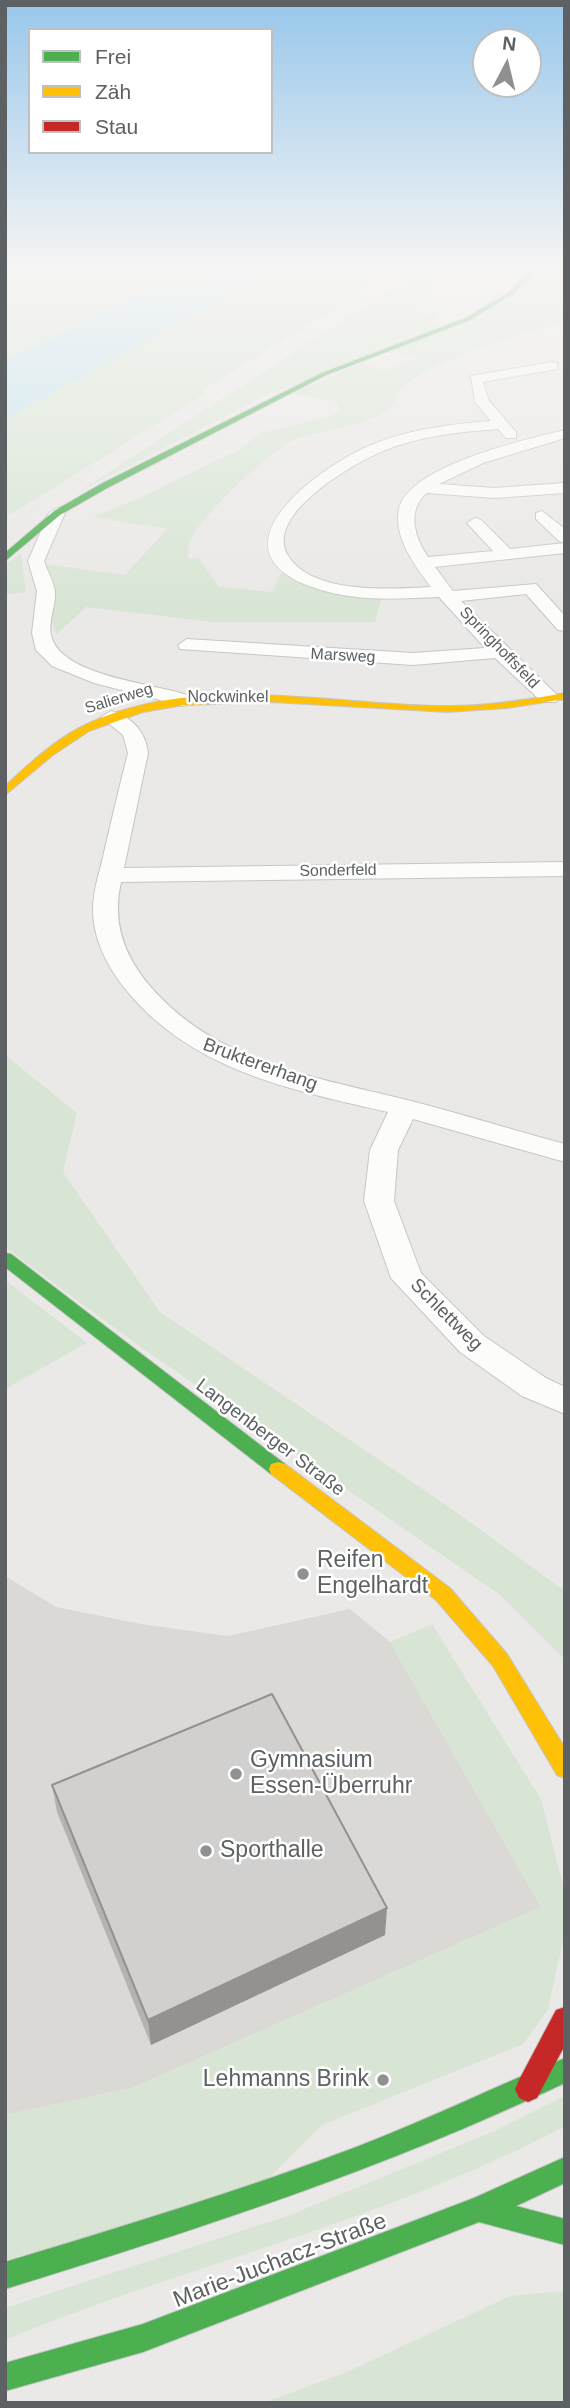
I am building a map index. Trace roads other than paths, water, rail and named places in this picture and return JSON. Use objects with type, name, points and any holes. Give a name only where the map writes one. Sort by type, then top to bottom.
[{"type":"main road","points":[[5,558],[57,513],[305,382]]},
{"type":"main road","name":"Nockwinkel","points":[[183,700],[304,699],[436,709],[502,706],[557,697]]},
{"type":"main road","name":"Salierweg","points":[[5,792],[28,765],[59,742],[111,717],[183,700]]},
{"type":"main road","name":"Langenberger Straße","points":[[5,1258],[138,1363],[443,1594],[500,1660],[565,1768]]},
{"type":"main road","name":"Langenberger Straße","points":[[500,1660],[540,1692]]},
{"type":"main road","points":[[528,2089],[565,2019]]},
{"type":"main road","points":[[5,2276],[164,2228],[402,2141],[528,2089],[565,2070]]},
{"type":"main road","name":"Marie-Juchacz-Straße","points":[[5,2377],[143,2338],[479,2209],[565,2170]]},
{"type":"main road","points":[[479,2209],[565,2232]]},
{"type":"street","points":[[477,382],[482,402],[500,425],[516,439],[527,443]]},
{"type":"street","points":[[446,594],[370,593],[303,577],[285,565],[276,551],[276,531],[289,510],[314,485],[377,448],[436,432],[500,425]]},
{"type":"street","points":[[423,488],[483,458],[565,434]]},
{"type":"street","points":[[423,488],[494,493],[565,488]]},
{"type":"street","name":"Springhoffsfeld","points":[[423,488],[407,506],[404,519],[404,530],[423,564],[446,594],[499,652],[557,697]]},
{"type":"street","name":"Nockwinkel","points":[[57,513],[49,536],[36,553],[46,594],[41,635],[56,658],[97,680],[154,689],[183,700]]},
{"type":"street","points":[[542,516],[565,538]]},
{"type":"street","points":[[475,523],[506,554]]},
{"type":"street","points":[[423,564],[565,548]]},
{"type":"street","name":"Springhoffsfeld","points":[[446,594],[530,588],[564,626]]},
{"type":"street","name":"Marsweg","points":[[187,645],[413,659],[499,652]]},
{"type":"street","name":"Bruktererhang","points":[[111,717],[120,722],[138,743],[110,875],[104,920],[115,956],[145,999],[200,1046],[292,1081],[404,1108],[565,1153]]},
{"type":"street","name":"Sonderfeld","points":[[110,875],[565,869]]},
{"type":"street","name":"Schlettweg","points":[[404,1108],[384,1150],[379,1200],[407,1278],[472,1344],[534,1387],[565,1402]]},
{"type":"water","points":[[5,382],[71,382],[5,419]]},
{"type":"railway","points":[[5,529],[98,465],[230,382]]},
{"type":"place","name":"Reifen Engelhardt","points":[[303,1574]]},
{"type":"place","name":"Gymnasium Essen-Überruhr","points":[[236,1774]]},
{"type":"place","name":"Sporthalle","points":[[206,1851]]},
{"type":"place","name":"Lehmanns Brink","points":[[383,2080]]}]
